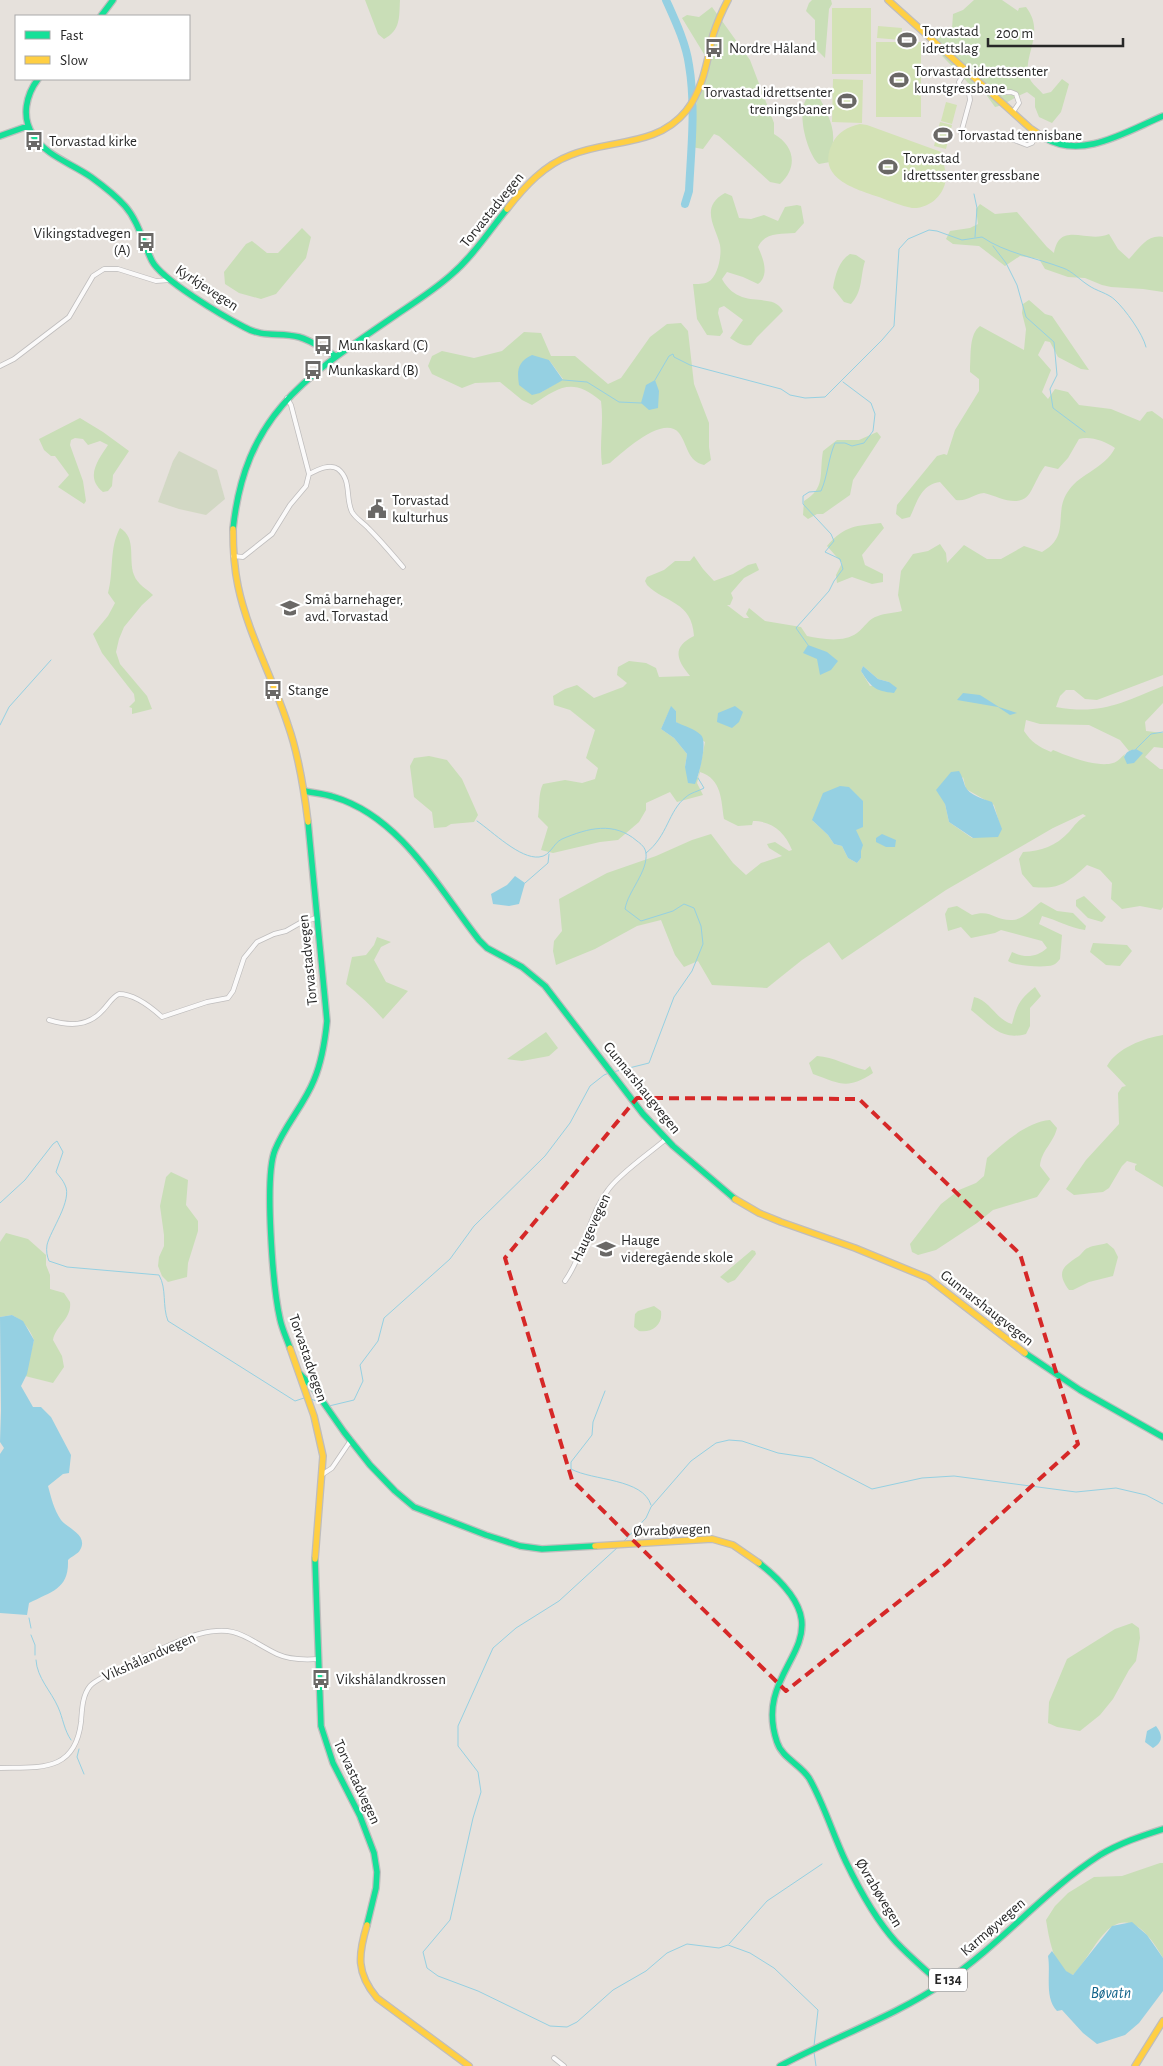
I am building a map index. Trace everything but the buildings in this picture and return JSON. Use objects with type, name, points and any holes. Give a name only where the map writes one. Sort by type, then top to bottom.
[{"type":"main road","points":[[102,15],[113,0]]},
{"type":"main road","name":"Torvastadvegen","points":[[469,2066],[377,1998],[364,1982],[361,1967],[361,1943],[375,1893],[376,1867],[370,1840],[330,1759],[324,1742],[320,1714],[315,1541],[323,1474],[320,1436],[284,1332],[278,1306],[272,1237],[270,1180],[272,1159],[277,1144],[308,1092],[319,1067],[326,1040],[327,1021],[304,791],[292,738],[240,600],[233,556],[234,513],[244,471],[262,432],[287,398],[305,380],[336,356],[428,294],[455,272],[468,259],[527,186],[550,166],[581,150],[651,137],[676,123],[696,98],[714,33],[728,0]]},
{"type":"main road","points":[[888,0],[1037,133],[1051,141],[1064,145],[1094,145],[1120,136],[1163,116]]},
{"type":"main road","points":[[0,136],[28,126],[26,106],[28,96],[37,80]]},
{"type":"main road","name":"Kyrkjevegen","points":[[28,126],[37,143],[45,150],[92,178],[125,206],[135,220],[153,262],[170,280],[243,327],[258,334],[299,337],[336,356]]},
{"type":"main road","name":"Gunnarshaugvegen","points":[[304,791],[336,796],[347,801],[374,818],[405,844],[479,940],[488,948],[522,967],[545,986],[634,1102],[666,1139],[731,1197],[759,1213],[855,1248],[928,1278],[1032,1359],[1080,1390],[1163,1437]]},
{"type":"main road","name":"Øvrabøvegen","points":[[298,1373],[311,1386],[351,1440],[400,1496],[411,1505],[496,1539],[541,1549],[721,1540],[744,1551],[787,1590],[800,1610],[802,1634],[798,1648],[781,1679],[774,1699],[773,1716],[778,1745],[782,1752],[804,1770],[810,1780],[847,1864],[883,1926],[904,1951],[941,1984]]},
{"type":"main road","name":"Karmøyvegen","points":[[780,2066],[905,2005],[941,1984],[972,1962],[1080,1869],[1111,1849],[1142,1834],[1163,1829]]},
{"type":"main road","name":"E 134","points":[[1142,1834],[1163,1832]]},
{"type":"main road","points":[[1135,2066],[1163,2021]]},
{"type":"street","points":[[961,133],[970,100],[969,93],[959,84],[960,78],[966,71]]},
{"type":"street","points":[[991,93],[1010,92],[1016,94],[1019,103],[1013,112]]},
{"type":"street","points":[[1004,136],[1027,145],[1032,143],[1037,133]]},
{"type":"street","points":[[0,366],[14,358],[69,317],[93,276],[104,269],[118,270],[156,281],[170,280]]},
{"type":"street","points":[[233,556],[243,557],[272,534],[286,510],[306,486],[309,474],[292,405],[287,398]]},
{"type":"street","points":[[309,474],[330,466],[337,468],[345,476],[348,484],[349,505],[353,514],[388,548],[402,567]]},
{"type":"street","points":[[49,1020],[73,1024],[84,1023],[93,1019],[119,994],[124,994],[150,1006],[162,1017],[207,1002],[228,998],[235,986],[244,958],[257,942],[274,934],[286,932],[300,922],[316,918]]},
{"type":"street","name":"Haugevegen","points":[[566,1281],[609,1188],[666,1139]]},
{"type":"street","points":[[323,1474],[332,1468],[351,1440]]},
{"type":"street","name":"Vikshålandvegen","points":[[0,1768],[50,1766],[61,1760],[71,1751],[77,1740],[84,1700],[93,1683],[106,1674],[190,1636],[218,1630],[236,1632],[287,1657],[318,1659]]},
{"type":"street","points":[[554,2058],[564,2066]]},
{"type":"highlighted area","points":[[637,1098],[859,1099],[1020,1254],[1078,1444],[946,1564],[786,1691],[572,1480],[505,1258]]},
{"type":"green space","points":[[365,0],[400,0],[399,17],[394,32],[384,39],[378,34]]},
{"type":"green space","points":[[812,0],[831,0],[832,4],[829,9],[825,58],[815,48],[815,20],[806,11]]},
{"type":"green space","points":[[974,0],[1002,0],[1018,11],[1019,8],[1026,7],[1032,17],[1034,27],[1028,63],[1031,81],[1043,94],[1051,92],[1062,79],[1069,84],[1061,112],[1052,123],[1039,117],[1035,107],[1035,98],[1027,92],[995,107],[985,93],[972,87],[920,33],[924,24],[936,32],[947,33],[952,29],[953,14],[963,10]]},
{"type":"green space","points":[[712,7],[750,60],[774,123],[774,134],[781,139],[790,151],[792,164],[790,171],[780,184],[770,182],[719,136],[714,134],[703,149],[691,147],[692,123],[707,59],[682,18],[687,15],[699,17]]},
{"type":"green space","points":[[832,8],[871,8],[871,74],[832,74]]},
{"type":"green space","points":[[878,26],[902,28],[901,40],[877,38]]},
{"type":"green space","name":"Torvastad idrettssenter kunstgressbane","points":[[876,42],[921,42],[921,117],[876,117]]},
{"type":"green space","name":"Torvastad idrettsenter treningsbaner","points":[[833,79],[863,80],[862,123],[832,122]]},
{"type":"green space","points":[[811,95],[818,95],[831,123],[833,142],[829,156],[830,162],[819,164],[814,159],[806,141],[802,118],[803,108],[806,100]]},
{"type":"green space","points":[[946,102],[957,105],[952,124],[941,121]]},
{"type":"green space","name":"Torvastad tennisbane","points":[[940,122],[952,125],[946,149],[934,146]]},
{"type":"green space","points":[[860,124],[944,153],[945,183],[936,199],[925,206],[912,208],[859,190],[840,180],[829,166],[828,156],[832,144],[843,131]]},
{"type":"green space","points":[[725,193],[732,196],[739,218],[751,219],[764,215],[778,221],[785,207],[797,205],[801,206],[804,223],[795,233],[769,236],[761,242],[758,247],[765,271],[762,280],[758,284],[727,272],[722,279],[729,289],[738,295],[771,302],[778,305],[783,311],[751,345],[742,345],[730,338],[743,320],[724,306],[719,308],[718,313],[723,332],[720,336],[707,335],[697,319],[693,284],[708,282],[717,271],[720,260],[720,245],[711,218],[711,211],[713,204]]},
{"type":"green space","points":[[980,204],[995,214],[1017,212],[1054,253],[1057,243],[1068,235],[1092,237],[1109,234],[1118,249],[1129,259],[1148,240],[1163,237],[1163,292],[1111,287],[1085,278],[1068,277],[1045,269],[1039,259],[1020,256],[1005,266],[979,246],[953,244],[946,239],[950,231],[970,228],[978,224],[976,209]]},
{"type":"green space","points":[[302,228],[311,237],[306,258],[276,294],[261,299],[239,293],[225,284],[224,272],[246,244],[252,241],[267,253],[278,253]]},
{"type":"green space","points":[[850,254],[856,255],[865,261],[858,294],[851,304],[844,302],[833,288],[840,264]]},
{"type":"green space","points":[[1029,300],[1045,314],[1052,316],[1089,370],[1081,369],[1058,357],[1050,342],[1045,341],[1038,355],[1051,370],[1042,392],[1048,399],[1055,389],[1068,392],[1079,405],[1111,409],[1140,421],[1147,412],[1152,411],[1163,419],[1163,675],[1097,700],[1085,699],[1074,690],[1066,690],[1060,696],[1056,707],[1086,709],[1111,706],[1163,686],[1163,703],[1145,722],[1146,731],[1163,733],[1163,748],[1154,747],[1145,757],[1160,769],[1163,769],[1163,907],[1161,910],[1140,906],[1122,909],[1111,899],[1112,883],[1100,870],[1087,865],[1063,884],[1050,887],[1033,887],[1022,874],[1019,859],[1023,852],[1042,849],[1059,841],[1086,816],[1083,814],[1053,828],[946,890],[842,960],[829,942],[802,960],[767,988],[712,985],[698,961],[684,967],[675,955],[661,920],[637,926],[595,949],[556,965],[553,951],[554,941],[562,931],[559,899],[607,873],[711,834],[733,863],[746,875],[761,863],[782,856],[769,848],[767,844],[775,842],[789,851],[792,850],[782,833],[772,825],[753,821],[752,825],[738,826],[724,819],[721,798],[716,785],[707,775],[700,772],[697,783],[703,795],[677,802],[670,792],[646,803],[646,810],[639,822],[618,840],[600,842],[553,853],[541,850],[548,827],[538,817],[543,784],[565,780],[582,783],[595,779],[598,768],[586,758],[595,730],[570,710],[554,705],[553,696],[577,685],[594,698],[623,687],[627,683],[617,675],[618,667],[629,661],[646,663],[656,668],[659,677],[690,676],[679,659],[678,654],[682,644],[694,636],[692,624],[683,609],[647,585],[645,581],[647,577],[664,570],[675,561],[690,561],[694,556],[714,581],[756,563],[759,570],[744,578],[731,593],[733,598],[730,605],[727,605],[744,618],[749,618],[746,614],[749,608],[765,621],[801,627],[807,636],[839,639],[857,633],[875,617],[902,611],[898,595],[901,571],[913,554],[928,551],[940,544],[946,553],[947,563],[964,545],[987,559],[1001,559],[1024,546],[1042,552],[1056,538],[1059,531],[1064,499],[1069,490],[1080,479],[1105,461],[1115,448],[1097,440],[1079,439],[1068,458],[1058,469],[1045,466],[1027,497],[1022,500],[1010,501],[984,493],[963,500],[956,500],[940,482],[928,486],[924,490],[910,517],[902,519],[896,514],[897,505],[937,456],[947,455],[955,430],[979,391],[979,379],[970,372],[971,345],[976,330],[980,326],[1024,350],[1026,329],[1022,313],[1023,304]],"holes":[[[863,666],[878,679],[889,682],[870,686],[861,671]],[[671,707],[676,711],[676,722],[705,742],[698,778],[685,767],[687,754],[674,738],[661,729]],[[1026,720],[1040,724],[1089,725],[1120,740],[1129,751],[1136,749],[1113,763],[1091,763],[1053,750],[1051,752],[1032,741],[1024,731]],[[963,777],[966,789],[994,805],[1001,829],[972,838],[949,822],[945,804]],[[812,820],[861,851],[861,858],[857,863],[848,858],[842,846],[834,844],[828,835]]]},
{"type":"green space","points":[[681,323],[688,331],[694,384],[709,423],[711,460],[704,465],[694,460],[679,433],[672,428],[663,428],[643,437],[610,463],[602,465],[601,401],[591,394],[582,389],[566,387],[558,389],[532,405],[522,400],[500,382],[475,383],[462,388],[432,374],[428,366],[432,356],[442,351],[474,358],[502,351],[524,332],[541,333],[551,356],[575,356],[608,384],[621,378],[650,337],[667,324]],"holes":[[[549,360],[563,379],[540,393]]]},
{"type":"green space","points":[[80,418],[129,451],[113,475],[112,486],[108,491],[103,492],[94,480],[94,474],[97,462],[108,445],[100,441],[88,445],[83,439],[75,438],[71,440],[70,445],[83,481],[86,501],[84,504],[58,487],[69,475],[55,456],[51,456],[44,450],[39,439]]},
{"type":"green space","points":[[877,432],[881,437],[853,480],[850,495],[823,514],[817,514],[808,519],[803,515],[804,501],[819,486],[823,451],[837,440],[859,440]]},
{"type":"green space","points":[[179,451],[217,470],[225,499],[206,515],[158,502],[173,461]]},
{"type":"green space","points":[[881,523],[884,528],[862,555],[865,565],[883,574],[883,582],[872,584],[852,577],[837,583],[836,575],[842,563],[827,546],[845,530]]},
{"type":"green space","points":[[120,528],[129,537],[132,569],[135,578],[153,595],[124,627],[116,652],[120,664],[147,696],[152,709],[132,714],[132,708],[129,707],[135,701],[134,694],[102,653],[93,634],[108,616],[115,603],[108,593],[114,544]]},
{"type":"green space","points":[[429,756],[447,760],[462,779],[478,815],[474,822],[434,828],[432,812],[414,797],[410,766],[414,758]]},
{"type":"green space","points":[[1084,896],[1106,917],[1102,922],[1088,918],[1076,906],[1076,900]]},
{"type":"green space","points":[[1041,902],[1057,911],[1073,913],[1086,926],[1085,930],[1079,929],[1042,916],[1039,924],[1062,935],[1060,959],[1053,965],[1030,966],[1008,961],[1012,952],[1030,956],[1039,954],[1047,948],[1042,941],[1001,930],[971,938],[961,927],[948,931],[945,914],[948,908],[957,906],[972,915],[984,913],[1005,920],[1015,920]]},
{"type":"green space","points":[[377,937],[391,942],[381,947],[374,960],[386,982],[408,991],[383,1019],[346,984],[352,957],[366,955],[374,945]]},
{"type":"green space","points":[[1093,943],[1127,945],[1132,951],[1120,966],[1106,965],[1090,952]]},
{"type":"green space","points":[[1035,987],[1041,996],[1030,1008],[1030,1026],[1026,1034],[1017,1036],[996,1030],[971,1010],[974,997],[984,1002],[1006,1022],[1012,1024],[1019,1003]]},
{"type":"green space","points":[[546,1032],[558,1048],[549,1056],[522,1061],[507,1059]]},
{"type":"green space","points":[[1163,1035],[1163,1187],[1135,1170],[1137,1164],[1127,1161],[1109,1188],[1103,1192],[1074,1195],[1066,1189],[1086,1160],[1119,1124],[1118,1093],[1122,1087],[1126,1086],[1107,1066],[1124,1049]]},
{"type":"green space","points":[[817,1056],[865,1070],[870,1066],[873,1073],[857,1082],[837,1083],[813,1074],[809,1063]]},
{"type":"green space","points":[[1050,1120],[1057,1128],[1040,1166],[1050,1179],[1037,1197],[993,1210],[936,1250],[918,1255],[912,1252],[910,1244],[941,1204],[959,1190],[976,1183],[984,1176],[987,1158],[1024,1129]]},
{"type":"green space","points":[[171,1172],[188,1180],[186,1205],[198,1221],[198,1231],[188,1263],[187,1277],[168,1282],[162,1276],[158,1266],[159,1257],[164,1246],[160,1206],[166,1177]]},
{"type":"green space","points":[[6,1233],[28,1239],[46,1255],[46,1265],[50,1275],[50,1289],[64,1293],[70,1302],[69,1313],[57,1330],[53,1340],[62,1356],[64,1367],[53,1383],[25,1376],[34,1340],[32,1335],[25,1325],[12,1315],[0,1317],[0,1242]]},
{"type":"green space","points":[[1107,1243],[1114,1249],[1118,1257],[1113,1276],[1089,1282],[1069,1290],[1062,1274],[1066,1266],[1084,1250]]},
{"type":"green space","points":[[752,1250],[756,1254],[735,1280],[728,1283],[720,1277]]},
{"type":"green space","points":[[654,1306],[661,1311],[658,1324],[648,1331],[639,1331],[634,1327],[635,1314],[638,1311]]},
{"type":"green space","points":[[1132,1623],[1139,1628],[1140,1638],[1136,1661],[1113,1699],[1100,1715],[1080,1731],[1057,1727],[1048,1723],[1049,1702],[1067,1659],[1115,1629]]},
{"type":"green space","points":[[1163,1863],[1163,1958],[1143,1931],[1129,1923],[1121,1923],[1113,1926],[1103,1935],[1073,1975],[1066,1972],[1053,1952],[1046,1920],[1055,1906],[1068,1893],[1094,1877],[1122,1876]]},
{"type":"water","points":[[532,355],[549,360],[563,380],[540,393],[532,395],[519,385],[518,375],[519,367],[523,361]]},
{"type":"water","points":[[655,380],[659,391],[658,408],[649,410],[641,403],[646,385]]},
{"type":"water","points":[[808,645],[827,652],[838,661],[831,670],[820,675],[817,659],[803,653]]},
{"type":"water","points":[[863,666],[878,679],[889,682],[897,688],[894,693],[882,691],[874,687],[861,671]]},
{"type":"water","points":[[963,693],[980,695],[999,707],[1017,713],[1010,715],[998,707],[957,700]]},
{"type":"water","points":[[671,706],[676,711],[676,722],[696,731],[703,739],[702,759],[695,784],[688,783],[685,767],[687,754],[674,738],[661,729]]},
{"type":"water","points":[[735,706],[743,712],[739,722],[732,728],[717,722],[718,713]]},
{"type":"water","points":[[1136,749],[1143,753],[1134,763],[1127,764],[1125,755],[1129,751]]},
{"type":"water","points":[[959,771],[965,786],[970,792],[992,802],[1002,829],[998,837],[973,838],[949,822],[945,804],[936,790],[951,772]]},
{"type":"water","points":[[840,786],[849,787],[863,801],[863,827],[856,830],[863,845],[861,858],[857,863],[848,858],[842,846],[834,844],[828,835],[812,820],[823,793]]},
{"type":"water","points":[[882,834],[896,840],[895,847],[886,847],[876,842],[876,838]]},
{"type":"water","points":[[515,876],[525,883],[519,904],[509,906],[493,904],[491,894],[507,885]]},
{"type":"water","points":[[12,1315],[23,1321],[34,1340],[27,1374],[21,1386],[33,1407],[41,1407],[51,1417],[71,1455],[69,1473],[63,1474],[48,1486],[56,1512],[61,1520],[76,1532],[82,1540],[79,1551],[68,1560],[68,1570],[62,1583],[52,1592],[29,1603],[27,1615],[0,1613],[0,1454],[4,1448],[0,1442],[0,1317]]},
{"type":"water","points":[[1156,1726],[1161,1738],[1159,1743],[1153,1748],[1145,1742],[1147,1731]]},
{"type":"water","name":"Bøvatn","points":[[1132,1922],[1147,1935],[1163,1958],[1163,1991],[1139,2023],[1125,2035],[1097,2044],[1083,2033],[1062,2010],[1057,2011],[1053,2006],[1049,1992],[1048,1956],[1052,1951],[1066,1971],[1073,1975],[1112,1926]]},
{"type":"waterway","points":[[666,0],[685,48],[691,81],[693,112],[692,144],[689,191],[685,204]]},
{"type":"waterway","points":[[974,194],[977,208],[975,237]]},
{"type":"waterway","points":[[655,380],[669,356],[673,354],[674,357],[690,365],[781,389],[790,395],[805,398],[825,397],[894,326],[899,249],[908,239],[929,230],[962,240],[982,237],[1011,251],[1066,269],[1091,287],[1115,300],[1133,322],[1146,347]]},
{"type":"waterway","points":[[993,246],[1006,263],[1017,285],[1026,317],[1054,342],[1057,375],[1050,389],[1053,408],[1085,432]]},
{"type":"waterway","points":[[563,380],[587,382],[619,402],[641,403]]},
{"type":"waterway","points":[[808,645],[796,628],[829,591],[843,569],[840,559],[825,552],[834,541],[831,534],[803,504],[803,496],[809,492],[821,491],[835,443],[845,443],[852,446],[864,443],[873,431],[875,414],[871,403],[843,382]]},
{"type":"waterway","points":[[0,725],[9,707],[51,660]]},
{"type":"waterway","points":[[1136,749],[1151,734],[1163,732]]},
{"type":"waterway","points":[[646,853],[664,832],[680,803],[688,796],[704,788],[698,778]]},
{"type":"waterway","points":[[477,821],[515,849],[524,854],[539,857],[549,852],[562,839],[581,832],[601,828],[619,831],[640,843],[646,853],[644,867],[625,909],[641,921],[673,911],[684,904],[694,908],[701,926],[703,944],[692,971],[674,997],[649,1063],[613,1072]]},
{"type":"waterway","points":[[525,883],[548,863],[549,854]]},
{"type":"waterway","points":[[329,1406],[354,1400],[363,1381],[360,1365],[378,1341],[384,1318],[450,1259],[474,1226],[545,1156],[570,1123],[590,1086],[609,1073]]},
{"type":"waterway","points":[[0,1203],[25,1180],[57,1141],[63,1152],[56,1172],[67,1191],[64,1207],[47,1245],[49,1261],[67,1267],[159,1275],[163,1286],[168,1321],[295,1401],[304,1398]]},
{"type":"waterway","points":[[605,1391],[593,1422],[592,1435],[571,1462],[571,1469],[628,1485],[646,1496],[651,1505]]},
{"type":"waterway","points":[[311,1399],[321,1403]]},
{"type":"waterway","points":[[624,1541],[646,1518],[651,1507],[691,1461],[716,1443],[729,1440],[742,1441],[778,1453],[812,1458],[872,1489],[922,1478],[954,1476],[1076,1492],[1116,1488],[1146,1495],[1163,1504]]},
{"type":"waterway","points":[[618,1547],[559,1601],[516,1628],[493,1648],[458,1726],[458,1746],[478,1772],[481,1792],[473,1818],[450,1920],[423,1952],[427,1968],[438,1976],[478,1991],[550,2026],[567,2027],[577,2022],[613,1990],[646,1971],[667,1953],[687,1944],[719,1948],[728,1945],[750,1953],[774,1968],[818,2010],[814,2046]]},
{"type":"waterway","points":[[29,1618],[31,1628]]},
{"type":"waterway","points":[[31,1635],[35,1645],[35,1655]]},
{"type":"waterway","points":[[36,1660],[39,1673],[58,1707],[71,1740]]},
{"type":"waterway","points":[[79,1749],[77,1757],[84,1774]]},
{"type":"waterway","points":[[729,1944],[767,1901],[822,1864]]},
{"type":"waterway","points":[[814,2052],[816,2066]]},
{"type":"traffic: fast","points":[[102,15],[113,0]]},
{"type":"traffic: fast","points":[[37,80],[30,92],[26,114],[29,128],[33,135],[52,154],[91,177],[125,206],[134,219],[152,261],[158,269],[194,297],[244,327],[264,334],[304,338],[336,356]]},
{"type":"traffic: fast","points":[[1045,138],[1060,144],[1074,146],[1090,145],[1105,141],[1163,116]]},
{"type":"traffic: fast","points":[[0,136],[28,126]]},
{"type":"traffic: fast","points":[[233,529],[240,490],[251,456],[266,428],[284,403],[307,380],[333,359],[430,292],[451,275],[474,252],[507,209]]},
{"type":"traffic: fast","points":[[304,791],[331,796],[358,807],[399,838],[417,857],[479,940],[487,948],[522,967],[545,986],[643,1114],[673,1146],[735,1199]]},
{"type":"traffic: fast","points":[[290,1348],[281,1323],[277,1304],[270,1207],[272,1164],[279,1141],[314,1080],[323,1051],[327,1021],[308,822]]},
{"type":"traffic: fast","points":[[1025,1353],[1080,1390],[1163,1437]]},
{"type":"traffic: fast","points":[[300,1374],[314,1389],[370,1465],[395,1491],[414,1507],[520,1546],[542,1549],[595,1546]]},
{"type":"traffic: fast","points":[[315,1559],[321,1726],[333,1763],[360,1816],[374,1853],[377,1872],[376,1888],[367,1925]]},
{"type":"traffic: fast","points":[[759,1563],[787,1590],[800,1613],[801,1633],[795,1651],[776,1691],[772,1714],[779,1748],[809,1778],[846,1862],[875,1914],[896,1942],[941,1984]]},
{"type":"traffic: fast","points":[[780,2066],[905,2006],[945,1982],[985,1951],[1080,1869],[1115,1847],[1163,1829]]},
{"type":"traffic: slow","points":[[507,209],[536,177],[561,159],[601,146],[647,137],[674,123],[686,111],[697,94],[704,75],[713,35],[728,0]]},
{"type":"traffic: slow","points":[[888,0],[1030,128],[1045,138]]},
{"type":"traffic: slow","points":[[233,529],[236,572],[242,604],[292,737],[301,773],[308,822]]},
{"type":"traffic: slow","points":[[735,1199],[759,1213],[855,1248],[928,1278],[1025,1353]]},
{"type":"traffic: slow","points":[[290,1348],[314,1416],[323,1456],[315,1559]]},
{"type":"traffic: slow","points":[[595,1546],[712,1539],[733,1545],[759,1563]]},
{"type":"traffic: slow","points":[[367,1925],[362,1946],[361,1963],[362,1972],[370,1989],[377,1998],[469,2066]]},
{"type":"traffic: slow","points":[[1135,2066],[1163,2021]]},
{"type":"place","name":"Torvastad idrettslag","points":[[907,40]]},
{"type":"place","name":"Nordre Håland","points":[[714,48]]},
{"type":"place","name":"Torvastad idrettssenter kunstgressbane","points":[[899,80]]},
{"type":"place","name":"Torvastad idrettsenter treningsbaner","points":[[847,101]]},
{"type":"place","name":"Torvastad tennisbane","points":[[943,135]]},
{"type":"place","name":"Torvastad kirke","points":[[34,141]]},
{"type":"place","name":"Torvastad idrettssenter gressbane","points":[[888,167]]},
{"type":"place","name":"Vikingstadvegen (A)","points":[[146,242]]},
{"type":"place","name":"Munkaskard (C)","points":[[323,345]]},
{"type":"place","name":"Munkaskard (B)","points":[[313,370]]},
{"type":"place","name":"Torvastad kulturhus","points":[[377,509]]},
{"type":"place","name":"Små barnehager, avd. Torvastad","points":[[290,608]]},
{"type":"place","name":"Stange","points":[[273,690]]},
{"type":"place","name":"Hauge videregående skole","points":[[606,1249]]},
{"type":"place","name":"Vikshålandkrossen","points":[[321,1679]]}]
